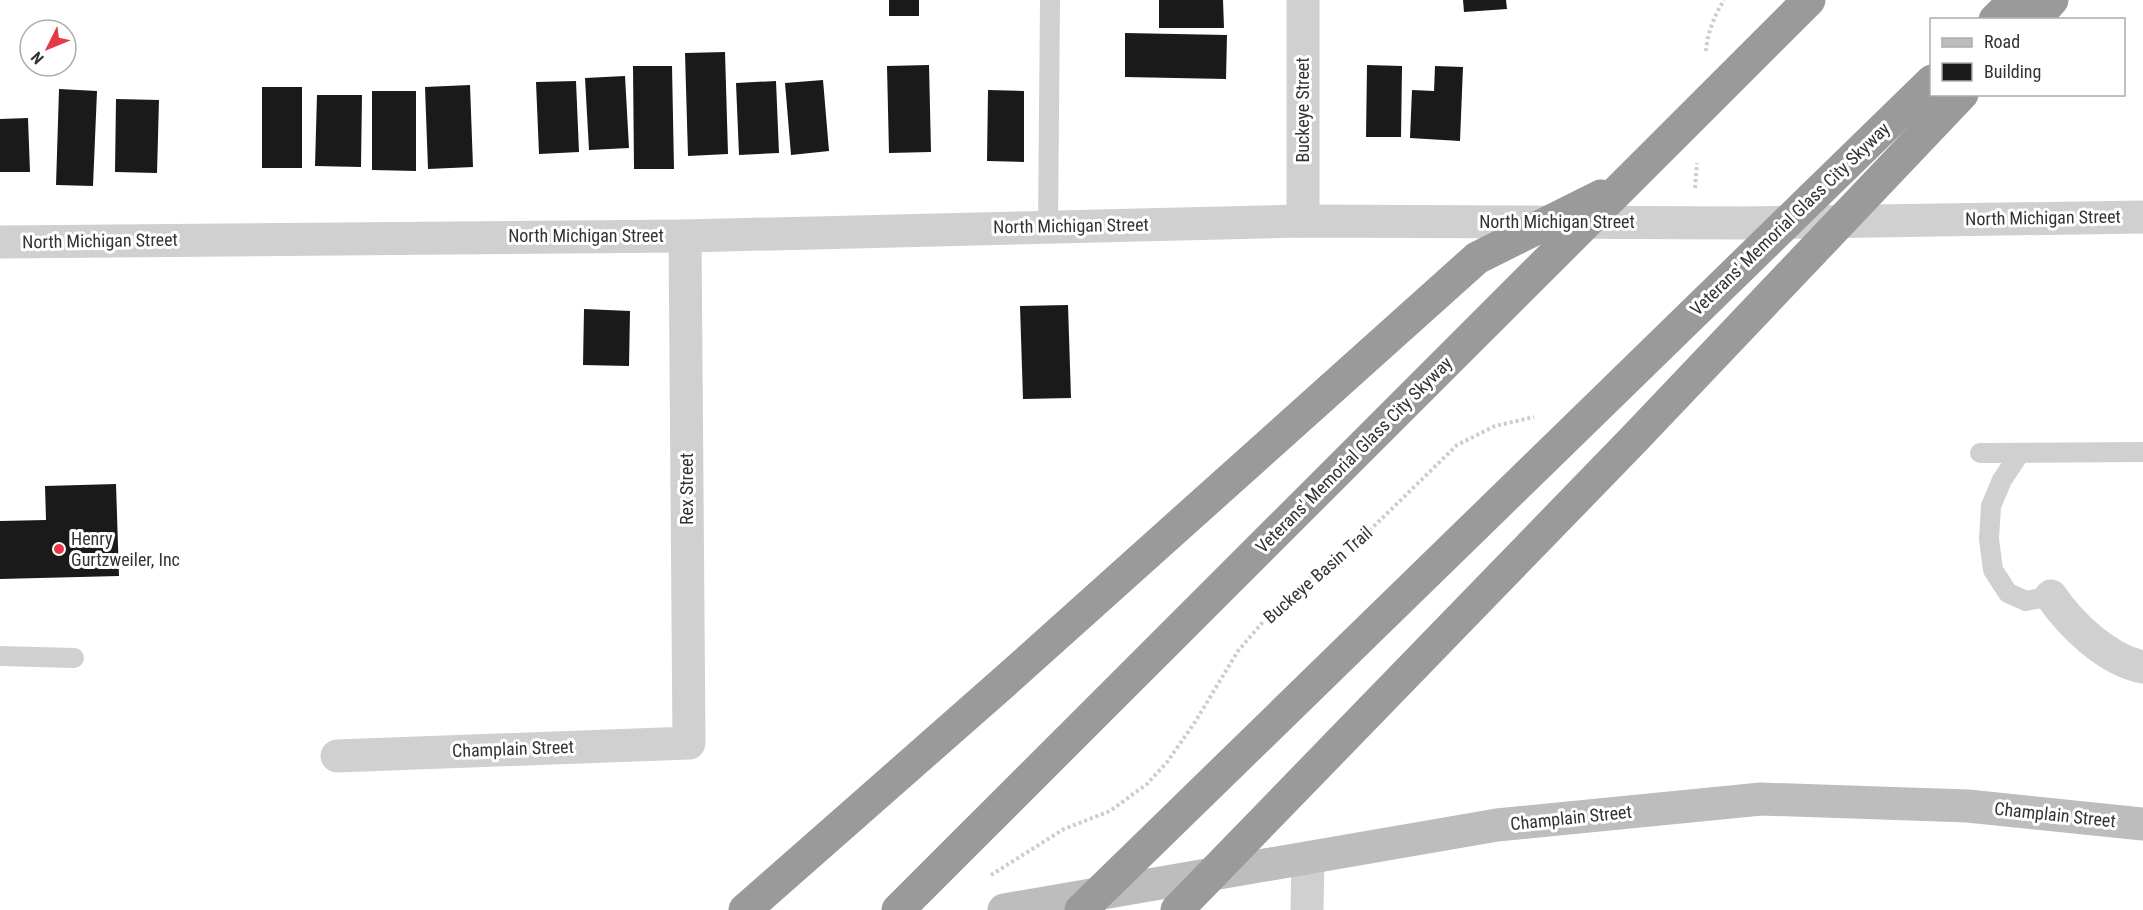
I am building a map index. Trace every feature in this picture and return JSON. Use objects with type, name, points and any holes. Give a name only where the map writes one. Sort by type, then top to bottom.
[{"type":"highway","name":"Veterans' Memorial Glass City Skyway","points":[[898,910],[1809,0]]},
{"type":"highway","points":[[1997,18],[2015,0]]},
{"type":"highway","points":[[2036,18],[2052,0]]},
{"type":"highway","name":"Veterans' Memorial Glass City Skyway","points":[[1081,910],[1930,83]]},
{"type":"highway","points":[[1177,910],[1636,437],[1960,96]]},
{"type":"highway","points":[[745,910],[1003,683],[1477,258],[1626,183]]},
{"type":"main road","name":"Champlain Street","points":[[1004,910],[1497,825],[1761,799],[1968,806],[2143,824]]},
{"type":"street","name":"Buckeye Street","points":[[1303,0],[1303,220]]},
{"type":"street","name":"North Michigan Street","points":[[0,242],[685,236],[1303,220],[1739,223],[2143,217]]},
{"type":"street","name":"Rex Street","points":[[685,236],[689,743]]},
{"type":"street","points":[[2051,596],[2064,614],[2089,639],[2101,648],[2136,666],[2143,667]]},
{"type":"street","name":"Champlain Street","points":[[337,756],[689,743]]},
{"type":"street","points":[[1307,910],[1308,858]]},
{"type":"lane","points":[[1048,227],[1050,0]]},
{"type":"lane","points":[[1980,453],[2143,452]]},
{"type":"lane","points":[[2020,453],[2002,480],[1991,506],[1989,539],[1993,570],[2008,593],[2026,601],[2051,596]]},
{"type":"lane","points":[[0,656],[74,658]]},
{"type":"path","name":"Buckeye Basin Trail","points":[[987,877],[1064,829],[1110,811],[1147,784],[1168,761],[1195,722],[1238,651],[1268,616],[1340,552],[1367,533],[1457,445],[1495,426],[1535,416]]},
{"type":"building","points":[[889,0],[919,0],[919,16],[889,16]]},
{"type":"building","points":[[1159,0],[1223,0],[1224,28],[1159,28]]},
{"type":"building","points":[[1463,0],[1506,0],[1507,9],[1464,12]]},
{"type":"building","points":[[1125,33],[1227,35],[1226,79],[1125,77]]},
{"type":"building","points":[[725,52],[728,154],[688,156],[685,53]]},
{"type":"building","points":[[929,65],[931,152],[889,153],[887,66]]},
{"type":"building","points":[[1367,65],[1402,66],[1401,137],[1366,137]]},
{"type":"building","points":[[633,66],[672,66],[674,169],[634,169]]},
{"type":"building","points":[[1435,66],[1463,67],[1460,141],[1410,138],[1412,90],[1434,91]]},
{"type":"building","points":[[625,76],[629,148],[589,150],[585,78]]},
{"type":"building","points":[[823,80],[829,151],[791,155],[785,83]]},
{"type":"building","points":[[576,81],[579,152],[539,154],[536,82]]},
{"type":"building","points":[[776,81],[779,153],[739,155],[736,83]]},
{"type":"building","points":[[470,85],[473,167],[428,169],[425,87]]},
{"type":"building","points":[[262,87],[302,87],[302,168],[262,168]]},
{"type":"building","points":[[59,89],[97,91],[93,186],[56,185]]},
{"type":"building","points":[[988,90],[1024,91],[1024,162],[987,161]]},
{"type":"building","points":[[372,91],[416,91],[416,171],[372,170]]},
{"type":"building","points":[[317,95],[362,95],[361,167],[315,166]]},
{"type":"building","points":[[116,99],[159,100],[157,173],[115,172]]},
{"type":"building","points":[[28,118],[30,172],[0,172],[0,119]]},
{"type":"building","points":[[1068,305],[1071,398],[1023,399],[1020,306]]},
{"type":"building","points":[[584,309],[630,311],[629,366],[583,365]]},
{"type":"building","name":"Henry Gurtzweiler, Inc","points":[[116,484],[119,576],[0,579],[0,521],[46,520],[45,486]]},
{"type":"place","name":"Henry Gurtzweiler, Inc","points":[[59,549]]}]
